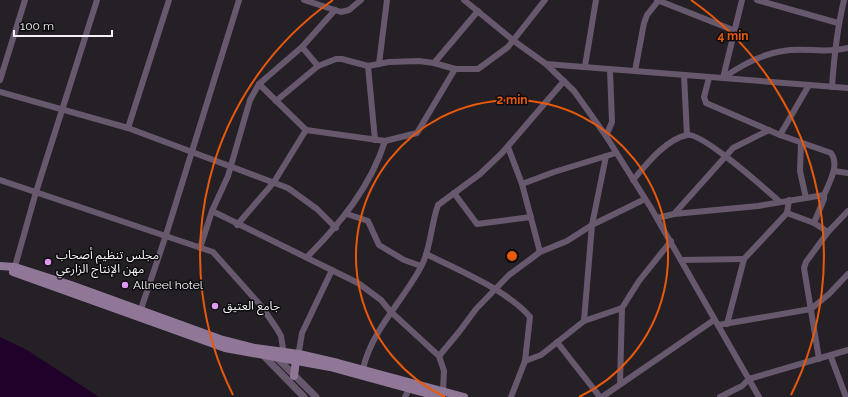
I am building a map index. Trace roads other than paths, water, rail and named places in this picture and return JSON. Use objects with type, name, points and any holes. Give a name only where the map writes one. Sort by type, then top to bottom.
[{"type":"main road","points":[[0,266],[141,309],[205,334],[255,348],[270,349],[284,355],[363,369],[441,394]]},
{"type":"main road","points":[[14,270],[225,348],[276,357],[284,355]]},
{"type":"main road","points":[[294,376],[298,357]]},
{"type":"main road","points":[[298,357],[409,389],[464,397]]},
{"type":"street","points":[[0,80],[25,0]]},
{"type":"street","points":[[14,270],[36,192],[63,111],[97,0]]},
{"type":"street","points":[[128,128],[169,0]]},
{"type":"street","points":[[141,309],[166,235],[239,0]]},
{"type":"street","points":[[305,0],[341,12],[349,10],[361,0]]},
{"type":"street","points":[[379,64],[388,0]]},
{"type":"street","points":[[464,0],[514,41],[546,64],[574,91],[606,136],[671,241],[759,397]]},
{"type":"street","points":[[276,101],[318,66],[336,59],[342,59],[368,66],[404,61],[434,63],[455,69],[473,69],[483,66],[514,41],[546,0]]},
{"type":"street","points":[[585,66],[596,0]]},
{"type":"street","points":[[635,71],[644,23],[658,0],[733,30]]},
{"type":"street","points":[[723,78],[733,30],[742,0]]},
{"type":"street","points":[[757,0],[838,23]]},
{"type":"street","points":[[832,87],[834,52],[838,23],[844,0]]},
{"type":"street","points":[[200,248],[212,211],[232,166],[250,100],[259,84],[302,47],[335,10]]},
{"type":"street","points":[[434,63],[478,12]]},
{"type":"street","points":[[302,47],[318,66]]},
{"type":"street","points":[[723,78],[744,64],[783,51],[834,52],[848,48]]},
{"type":"street","points":[[546,64],[848,88]]},
{"type":"street","points":[[368,66],[375,140]]},
{"type":"street","points":[[259,84],[306,130],[385,142],[417,133],[455,69]]},
{"type":"street","points":[[606,136],[612,122],[610,70]]},
{"type":"street","points":[[684,75],[687,135]]},
{"type":"street","points":[[709,78],[704,97],[706,103],[780,135],[831,153],[834,158],[834,171],[814,224]]},
{"type":"street","points":[[363,369],[367,354],[390,312],[421,266],[426,254],[438,205],[480,174],[508,147],[564,81]]},
{"type":"street","points":[[780,135],[809,85]]},
{"type":"street","points":[[0,92],[63,111],[128,128],[192,150],[274,182],[288,188],[302,197],[317,209],[336,228]]},
{"type":"street","points":[[237,225],[274,182],[306,130]]},
{"type":"street","points":[[674,214],[733,148],[740,143],[769,130]]},
{"type":"street","points":[[633,180],[649,161],[664,147],[687,135],[700,139],[726,157],[779,201]]},
{"type":"street","points":[[308,257],[336,228],[347,214],[377,163],[385,142]]},
{"type":"street","points":[[801,143],[800,170],[806,198]]},
{"type":"street","points":[[508,147],[522,184],[540,252]]},
{"type":"street","points":[[522,184],[554,172],[616,153]]},
{"type":"street","points":[[584,321],[592,226],[606,156]]},
{"type":"street","points":[[834,171],[848,173]]},
{"type":"street","points":[[0,180],[166,235],[217,255],[262,307],[281,336],[284,355]]},
{"type":"street","points":[[454,193],[477,224],[531,216]]},
{"type":"street","points":[[657,218],[674,214],[758,206],[779,201],[824,195]]},
{"type":"street","points":[[439,356],[460,332],[476,310],[509,275],[540,252],[566,241],[645,199]]},
{"type":"street","points":[[727,324],[744,259],[787,214],[789,200]]},
{"type":"street","points":[[212,211],[237,225],[308,257],[358,283],[381,300],[390,312],[439,356],[444,371],[441,394]]},
{"type":"street","points":[[819,360],[804,268],[806,262],[828,232],[848,213]]},
{"type":"street","points":[[347,214],[368,221],[379,245],[404,260],[421,266]]},
{"type":"street","points":[[787,214],[814,224],[828,232]]},
{"type":"street","points":[[620,384],[622,308],[639,282],[671,241]]},
{"type":"street","points":[[426,254],[496,290],[526,312],[530,317],[531,322],[526,361],[511,397]]},
{"type":"street","points":[[681,260],[744,259]]},
{"type":"street","points":[[298,357],[302,333],[332,270]]},
{"type":"street","points":[[557,342],[601,397],[716,323],[727,324],[811,309],[829,294],[848,274]]},
{"type":"street","points":[[526,361],[541,355],[584,321],[622,308]]},
{"type":"street","points":[[255,348],[304,397]]},
{"type":"street","points":[[270,349],[294,376],[316,397]]},
{"type":"street","points":[[720,397],[742,386],[749,379],[848,352]]},
{"type":"street","points":[[831,357],[846,397]]},
{"type":"street","points":[[405,397],[409,389]]},
{"type":"place","name":"مجلس تنظيم أصحاب مهن الإنتاج الزارعي","points":[[48,262]]},
{"type":"place","name":"Allneel hotel","points":[[125,285]]},
{"type":"place","name":"جامع العتيق","points":[[215,306]]}]
